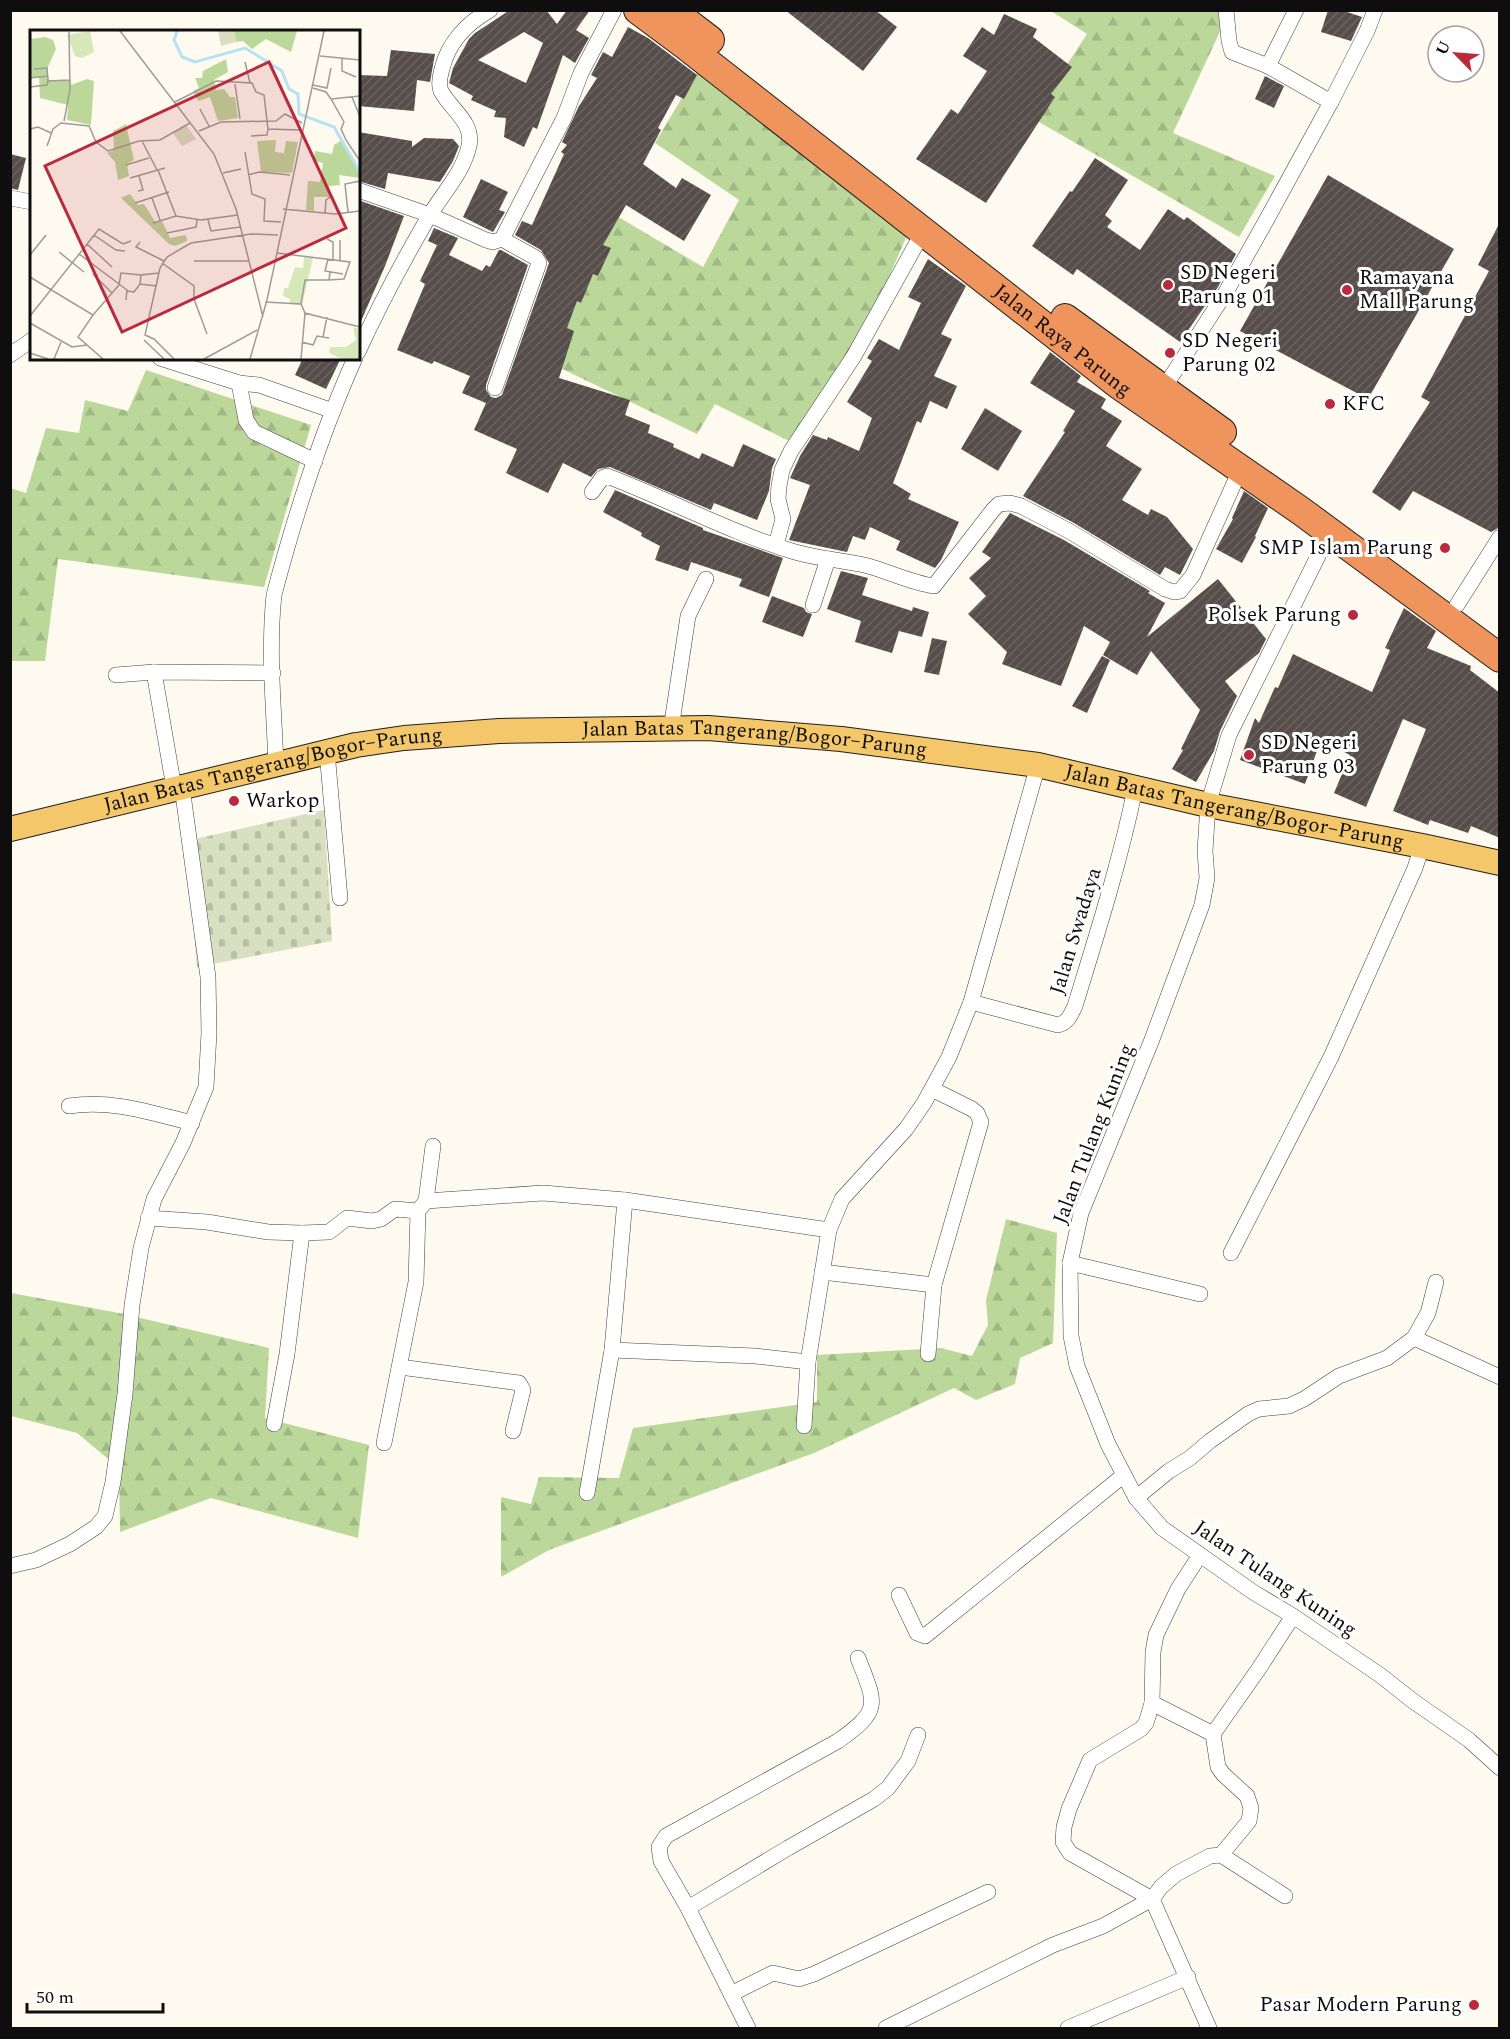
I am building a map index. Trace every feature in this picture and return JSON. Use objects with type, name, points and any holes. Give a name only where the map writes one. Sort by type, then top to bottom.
[{"type":"highway","name":"Jalan Raya Parung","points":[[638,10],[1119,385],[1157,398],[1457,605],[1497,645]]},
{"type":"highway","name":"Jalan Raya Parung","points":[[671,10],[929,216],[1131,367],[1157,398],[1241,468],[1330,532],[1497,645]]},
{"type":"main road","name":"Jalan Batas Tangerang/Bogor–Parung","points":[[10,829],[356,745],[404,738],[499,731],[708,728],[783,733],[983,756],[1038,765],[1208,805],[1500,862]]},
{"type":"street","points":[[360,348],[430,215],[450,186],[466,155],[470,141],[467,125],[440,90],[439,78],[444,61],[457,37],[490,10]]},
{"type":"street","points":[[502,240],[564,118],[581,73],[614,10]]},
{"type":"street","points":[[1226,10],[1232,52],[1268,66],[1331,102]]},
{"type":"street","points":[[1268,66],[1296,10]]},
{"type":"street","points":[[1157,398],[1226,292],[1331,102],[1376,10]]},
{"type":"street","points":[[360,191],[430,215],[486,240],[493,242],[502,240],[536,258],[539,263],[495,388]]},
{"type":"street","points":[[10,198],[30,202]]},
{"type":"street","points":[[776,545],[783,519],[778,499],[782,470],[791,451],[854,356],[923,232]]},
{"type":"street","points":[[10,355],[30,341]]},
{"type":"street","points":[[166,360],[239,383],[259,385],[333,411]]},
{"type":"street","points":[[276,765],[272,615],[274,595],[315,461],[354,360]]},
{"type":"street","points":[[239,383],[246,420],[254,432],[315,461]]},
{"type":"street","points":[[592,492],[607,476],[794,552],[865,566],[924,585],[934,586],[993,510],[999,504],[1010,503],[1021,506],[1069,531],[1174,592],[1180,591],[1193,575],[1241,468]]},
{"type":"street","name":"Jalan Tulang Kuning","points":[[1330,532],[1229,735],[1208,805],[1205,851],[1207,878],[1202,905],[1151,1042],[1081,1213],[1070,1263],[1071,1336],[1077,1366],[1092,1408],[1124,1476],[1136,1498],[1162,1528],[1253,1592],[1380,1675],[1469,1740],[1500,1768]]},
{"type":"street","points":[[1457,605],[1500,537]]},
{"type":"street","points":[[813,605],[828,559]]},
{"type":"street","points":[[671,729],[686,624],[692,604],[706,579]]},
{"type":"street","points":[[116,675],[154,672],[273,673]]},
{"type":"street","points":[[10,1566],[36,1560],[70,1545],[96,1527],[105,1516],[113,1482],[125,1394],[136,1275],[148,1218],[206,1086],[209,1033],[208,977],[178,788],[154,672]]},
{"type":"street","points":[[327,752],[340,898]]},
{"type":"street","points":[[804,1426],[808,1362],[829,1230],[842,1198],[906,1129],[949,1058],[971,1002],[1038,765]]},
{"type":"street","name":"Jalan Swadaya","points":[[971,1002],[1058,1025],[1068,1020],[1075,1006],[1106,906],[1123,847],[1135,789]]},
{"type":"street","points":[[1231,1253],[1331,1057],[1415,868],[1422,846]]},
{"type":"street","points":[[928,1354],[934,1285],[981,1122],[978,1113],[932,1089]]},
{"type":"street","points":[[69,1106],[86,1103],[113,1104],[192,1122]]},
{"type":"street","points":[[384,1443],[416,1282],[422,1206],[433,1146]]},
{"type":"street","points":[[148,1218],[207,1222],[268,1232],[329,1233],[346,1218],[372,1221],[381,1219],[395,1209],[543,1193],[625,1200],[829,1230]]},
{"type":"street","points":[[587,1493],[612,1350],[625,1200]]},
{"type":"street","points":[[274,1424],[287,1354],[302,1233]]},
{"type":"street","points":[[1070,1263],[1200,1294]]},
{"type":"street","points":[[822,1272],[934,1285]]},
{"type":"street","points":[[1136,1498],[1248,1414],[1259,1409],[1289,1406],[1339,1376],[1388,1358],[1414,1338],[1428,1312],[1436,1282]]},
{"type":"street","points":[[1414,1338],[1474,1368],[1500,1377]]},
{"type":"street","points":[[612,1350],[754,1356],[808,1362]]},
{"type":"street","points":[[400,1367],[519,1383],[523,1390],[513,1431]]},
{"type":"street","points":[[899,1595],[917,1633],[925,1636],[1026,1552],[1124,1476]]},
{"type":"street","points":[[1200,1555],[1178,1589],[1156,1635],[1153,1653],[1152,1703],[1146,1723],[1141,1729],[1090,1760],[1069,1809],[1063,1842],[1070,1853],[1152,1899],[1209,2028]]},
{"type":"street","points":[[1221,1855],[1249,1821],[1251,1808],[1247,1796],[1218,1767],[1213,1734],[1293,1616]]},
{"type":"street","points":[[748,2028],[688,1908],[661,1861],[659,1847],[662,1840],[838,1741],[856,1728],[868,1714],[872,1704],[872,1694],[858,1658]]},
{"type":"street","points":[[1152,1703],[1213,1734]]},
{"type":"street","points":[[688,1908],[874,1799],[888,1788],[908,1761],[918,1736]]},
{"type":"street","points":[[886,2028],[1053,1945],[1103,1926],[1152,1899],[1161,1887],[1176,1874],[1210,1856],[1221,1855],[1285,1896]]},
{"type":"street","points":[[731,1995],[773,1973],[799,1979],[814,1974],[988,1892]]},
{"type":"street","points":[[1068,2028],[1188,1977]]},
{"type":"green space","points":[[1051,11],[1229,12],[1173,133],[1275,176],[1239,237],[1032,118],[1087,34]]},
{"type":"green space","points":[[705,59],[915,217],[875,309],[793,443],[715,404],[697,434],[548,362],[615,215],[703,267],[739,200],[655,143]]},
{"type":"green space","points":[[146,370],[311,425],[264,587],[58,559],[45,661],[11,661],[10,488],[26,493],[46,428],[79,433],[85,400],[128,411]]},
{"type":"green space","points":[[324,810],[332,941],[197,967],[186,841]]},
{"type":"green space","points":[[1006,1219],[1057,1233],[1053,1343],[1020,1358],[1015,1384],[976,1400],[954,1388],[814,1453],[549,1550],[501,1577],[501,1497],[531,1504],[539,1477],[619,1478],[633,1428],[817,1402],[817,1355],[941,1348],[972,1356],[988,1325],[986,1300]]},
{"type":"green space","points":[[11,1293],[119,1313],[269,1348],[265,1418],[369,1445],[358,1538],[211,1498],[120,1532],[119,1468],[77,1433],[11,1416]]},
{"type":"building","points":[[510,10],[546,10],[557,24],[567,10],[590,10],[576,30],[589,38],[575,63],[563,55],[537,129],[533,127],[524,147],[504,137],[506,118],[494,117],[496,111],[471,100],[473,96],[449,83],[453,68],[469,39]],"holes":[[[524,32],[543,43],[526,83],[478,60]]]},
{"type":"building","points":[[785,10],[875,10],[897,27],[863,71]]},
{"type":"building","points":[[1328,10],[1341,10],[1362,17],[1351,41],[1321,32]]},
{"type":"building","points":[[1004,14],[1037,29],[1033,37],[1072,67],[1051,94],[1055,97],[986,203],[916,159],[951,109],[958,114],[987,71],[963,56],[982,27],[994,35]]},
{"type":"building","points":[[628,27],[648,38],[697,75],[684,99],[676,95],[658,128],[661,130],[643,164],[676,188],[682,178],[711,195],[684,241],[626,205],[603,245],[611,248],[598,276],[593,274],[581,303],[577,301],[567,328],[574,331],[559,378],[630,400],[625,415],[650,425],[648,433],[674,444],[673,447],[699,459],[702,453],[733,467],[743,444],[776,459],[772,468],[769,491],[757,520],[714,503],[711,510],[610,467],[598,469],[591,477],[563,463],[548,493],[506,473],[517,449],[474,430],[486,403],[462,393],[470,376],[434,361],[432,364],[397,350],[425,284],[420,281],[437,245],[428,241],[434,228],[458,238],[449,255],[482,271],[486,265],[490,267],[501,250],[528,265],[486,385],[486,390],[491,397],[496,398],[502,395],[549,263],[541,250],[515,235],[522,221],[532,225],[564,154],[561,152],[567,145],[562,142],[579,106],[597,78],[591,75],[603,52],[612,57]]},
{"type":"building","points":[[391,50],[435,54],[430,82],[417,80],[414,111],[360,106],[360,75],[387,76]]},
{"type":"building","points":[[1265,76],[1284,86],[1274,108],[1255,99]]},
{"type":"building","points":[[360,132],[412,141],[412,147],[424,138],[453,139],[459,146],[440,182],[388,173],[385,189],[360,182]]},
{"type":"building","points":[[10,154],[26,158],[18,190],[10,188]]},
{"type":"building","points":[[1095,158],[1128,180],[1105,215],[1112,221],[1107,227],[1140,250],[1168,209],[1184,220],[1187,217],[1236,254],[1218,287],[1180,342],[1077,269],[1073,275],[1032,246]]},
{"type":"building","name":"Ramayana Mall Parung","points":[[1328,175],[1454,249],[1368,399],[1240,331]]},
{"type":"building","points":[[481,179],[508,192],[499,210],[505,212],[493,232],[463,217]]},
{"type":"building","points":[[360,201],[404,216],[360,323]]},
{"type":"building","points":[[1500,222],[1500,527],[1491,532],[1413,491],[1400,511],[1372,492],[1430,402],[1421,397],[1489,271],[1478,265]]},
{"type":"building","points":[[928,259],[966,286],[941,334],[952,339],[934,376],[957,386],[947,409],[930,401],[921,423],[917,421],[893,483],[911,494],[908,499],[959,522],[941,560],[935,568],[896,550],[900,541],[870,527],[865,540],[853,536],[847,552],[789,540],[810,485],[790,478],[800,456],[813,435],[827,440],[828,437],[859,451],[872,418],[847,402],[872,361],[867,358],[879,339],[899,350],[921,303],[908,297]]},
{"type":"building","points":[[1050,352],[1081,376],[1077,382],[1106,399],[1101,408],[1122,421],[1106,446],[1142,469],[1122,500],[1148,515],[1151,509],[1167,517],[1193,549],[1180,575],[1165,567],[1160,575],[1074,523],[1023,496],[1065,432],[1063,431],[1075,411],[1030,383]]},
{"type":"building","points":[[302,360],[340,360],[326,389],[295,375]]},
{"type":"building","points":[[985,408],[1022,431],[998,471],[961,449]]},
{"type":"building","points":[[615,490],[703,528],[703,530],[783,558],[769,597],[739,586],[742,579],[691,562],[688,571],[655,560],[660,546],[641,536],[642,533],[603,512]]},
{"type":"building","points":[[1244,491],[1268,508],[1242,563],[1216,549],[1233,519]]},
{"type":"building","points":[[1010,513],[1064,540],[1150,591],[1148,593],[1165,603],[1147,637],[1218,579],[1266,639],[1259,653],[1225,681],[1237,696],[1220,731],[1214,751],[1196,782],[1172,769],[1200,710],[1151,651],[1137,675],[1103,655],[1110,642],[1084,626],[1061,686],[1002,664],[1007,652],[968,614],[986,596],[969,578],[991,558],[982,552]]},
{"type":"building","points":[[841,571],[868,578],[862,595],[912,611],[913,607],[929,612],[922,637],[899,631],[892,653],[855,642],[861,621],[827,609]]},
{"type":"building","points":[[772,596],[804,608],[806,612],[812,614],[803,637],[762,622]]},
{"type":"building","points":[[1404,608],[1436,631],[1427,648],[1471,666],[1470,670],[1500,693],[1500,838],[1471,826],[1468,833],[1430,820],[1428,825],[1393,811],[1426,729],[1403,719],[1366,807],[1334,793],[1350,755],[1321,740],[1305,784],[1240,760],[1255,718],[1259,723],[1293,654],[1372,692],[1390,650],[1385,648]]},
{"type":"building","points":[[932,638],[947,641],[939,675],[924,672]]},
{"type":"building","points":[[1102,656],[1110,660],[1087,713],[1072,706]]},
{"type":"place","name":"SD Negeri Parung 01","points":[[1168,285]]},
{"type":"place","name":"Ramayana Mall Parung","points":[[1347,290]]},
{"type":"place","name":"SD Negeri Parung 02","points":[[1170,353]]},
{"type":"place","name":"KFC","points":[[1330,404]]},
{"type":"place","name":"SMP Islam Parung","points":[[1445,548]]},
{"type":"place","name":"Polsek Parung","points":[[1353,615]]},
{"type":"place","name":"SD Negeri Parung 03","points":[[1249,755]]},
{"type":"place","name":"Warkop","points":[[234,801]]},
{"type":"place","name":"Pasar Modern Parung","points":[[1474,2005]]}]
